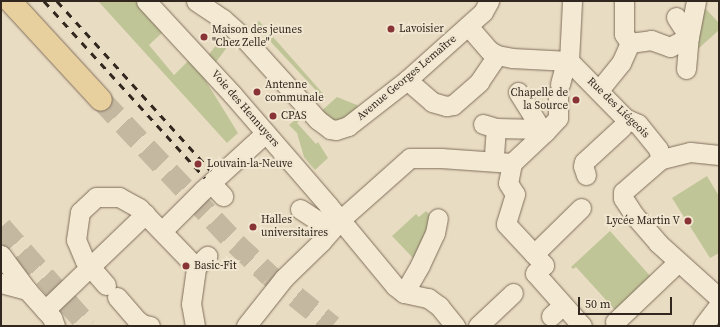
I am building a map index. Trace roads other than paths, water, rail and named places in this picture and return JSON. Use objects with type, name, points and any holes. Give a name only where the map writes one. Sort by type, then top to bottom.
[{"type":"main road","points":[[10,1],[101,100]]},
{"type":"street","name":"Voie des Hennuyers","points":[[146,1],[170,29],[209,68],[328,205],[336,226]]},
{"type":"street","name":"Avenue Georges Lemaître","points":[[199,3],[223,19],[242,36],[318,120],[330,129],[339,130],[348,126],[407,80],[483,12],[489,1]]},
{"type":"street","points":[[246,326],[284,278],[336,226],[367,188],[412,161],[498,162],[531,150],[543,131],[558,118],[559,89],[563,73],[569,61],[572,1]]},
{"type":"street","points":[[624,1],[624,34],[630,43]]},
{"type":"street","points":[[686,69],[689,36],[696,1]]},
{"type":"street","points":[[676,17],[689,36]]},
{"type":"street","points":[[468,26],[490,51],[497,55],[512,58],[569,61]]},
{"type":"street","points":[[630,43],[651,40],[670,47],[689,36]]},
{"type":"street","points":[[599,90],[621,63],[630,43]]},
{"type":"street","points":[[407,80],[432,102],[446,106],[453,105],[479,82],[497,55]]},
{"type":"street","name":"Rue des Liégeois","points":[[569,61],[625,118],[638,124],[658,149],[661,159]]},
{"type":"street","points":[[518,92],[543,131]]},
{"type":"street","points":[[543,131],[490,126],[498,162],[515,194],[506,210],[506,224],[538,267],[557,310],[582,326]]},
{"type":"street","points":[[586,175],[583,166],[584,162],[622,128]]},
{"type":"street","points":[[1,255],[26,290],[51,318],[84,265],[155,222],[217,190],[261,137],[266,134]]},
{"type":"street","points":[[719,155],[690,152],[661,159],[623,192],[623,198],[634,215],[678,262],[719,298]]},
{"type":"street","points":[[146,326],[84,265],[76,240],[76,207],[91,192],[119,197],[140,208],[201,262],[191,304],[195,326]]},
{"type":"street","points":[[538,267],[581,208]]},
{"type":"street","points":[[300,209],[336,226],[400,290],[428,298],[439,306],[455,326]]},
{"type":"street","points":[[400,290],[420,265],[435,233],[438,218]]},
{"type":"street","points":[[615,322],[678,262]]},
{"type":"street","points":[[1,283],[26,290]]},
{"type":"street","points":[[478,326],[513,293]]},
{"type":"street","points":[[703,326],[719,305]]},
{"type":"tunnel","points":[[101,100],[236,244],[270,276],[332,326]]},
{"type":"tunnel","points":[[1,227],[88,326]]},
{"type":"railway","points":[[44,1],[205,178]]},
{"type":"railway","points":[[57,1],[211,171]]},
{"type":"place","name":"Lavoisier","points":[[391,29]]},
{"type":"place","name":"Maison des jeunes \"Chez Zelle\"","points":[[204,37]]},
{"type":"place","name":"Antenne communale","points":[[257,92]]},
{"type":"place","name":"Chapelle de la Source","points":[[576,100]]},
{"type":"place","name":"CPAS","points":[[273,116]]},
{"type":"place","name":"Louvain-la-Neuve","points":[[198,164]]},
{"type":"place","name":"Lycée Martin V","points":[[688,221]]},
{"type":"place","name":"Halles universitaires","points":[[253,227]]},
{"type":"place","name":"Basic-Fit","points":[[186,266]]}]
